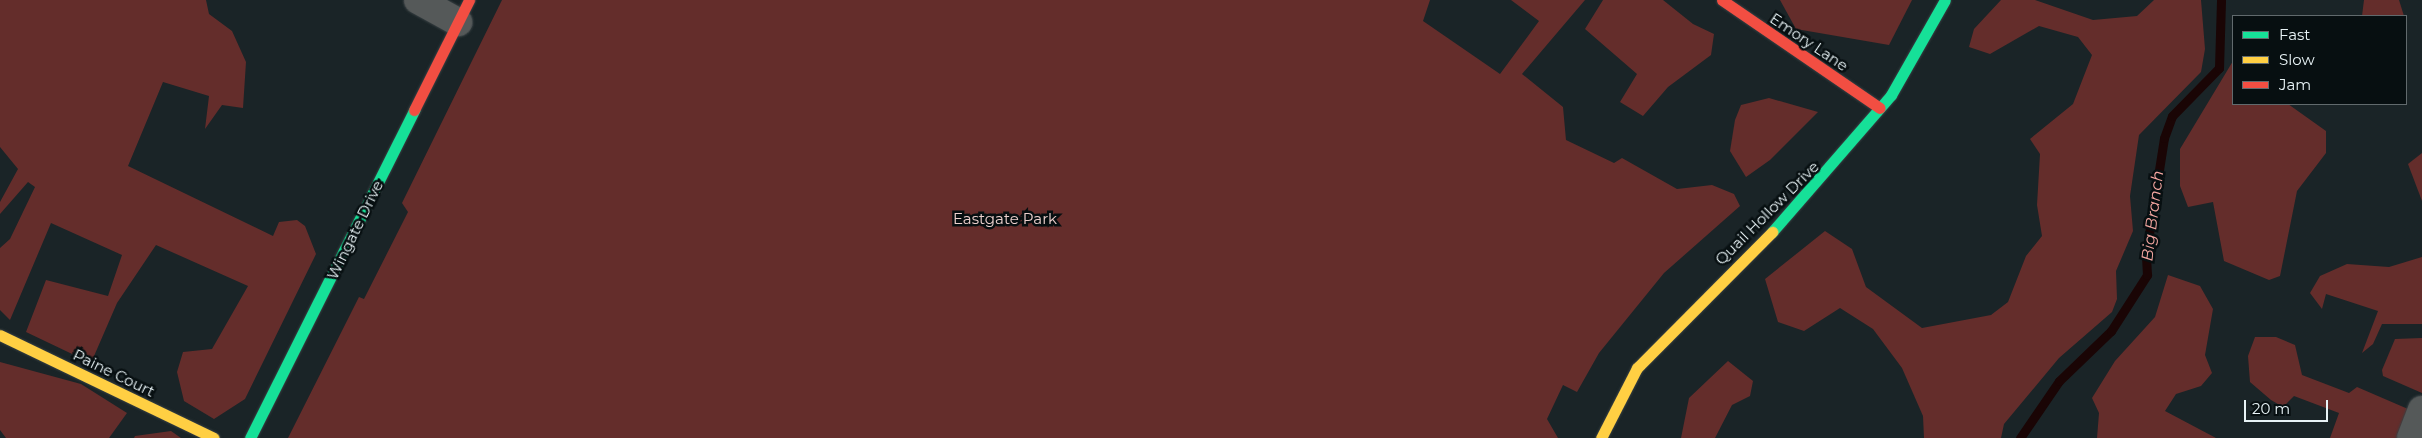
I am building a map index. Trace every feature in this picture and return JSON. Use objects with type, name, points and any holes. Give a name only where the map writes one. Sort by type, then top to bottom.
[{"type":"street","name":"Wingate Drive","points":[[250,438],[463,11],[418,0]]},
{"type":"street","name":"Emory Lane","points":[[1722,0],[1880,108]]},
{"type":"street","name":"Quail Hollow Drive","points":[[1601,438],[1637,368],[1790,214],[1880,108],[1945,0]]},
{"type":"street","name":"Paine Court","points":[[0,335],[214,438]]},
{"type":"street","points":[[2411,438],[2422,410]]},
{"type":"green space","points":[[0,0],[206,0],[209,14],[232,31],[246,62],[243,108],[222,105],[205,129],[209,96],[163,82],[128,166],[273,236],[279,222],[297,220],[305,226],[316,254],[245,399],[214,419],[184,401],[177,372],[183,352],[212,349],[248,286],[156,245],[117,303],[91,363],[26,332],[46,280],[108,296],[122,255],[51,223],[10,320],[0,310],[0,248],[10,239],[35,187],[28,182],[0,214],[0,202],[18,169],[0,147]]},
{"type":"green space","name":"Eastgate Park","points":[[502,0],[1430,0],[1423,21],[1500,74],[1539,21],[1511,0],[1585,0],[1522,74],[1563,107],[1566,140],[1614,163],[1622,158],[1677,189],[1712,185],[1734,194],[1740,206],[1664,273],[1599,353],[1577,392],[1563,385],[1547,419],[1558,438],[288,438],[359,297],[364,299],[408,212],[402,203]]},
{"type":"green space","points":[[1603,0],[1663,0],[1693,24],[1714,34],[1711,55],[1668,87],[1643,116],[1620,102],[1637,74],[1585,29]]},
{"type":"green space","points":[[1780,0],[1912,0],[1889,45],[1796,29]]},
{"type":"green space","points":[[2001,0],[2035,0],[2093,20],[2137,16],[2154,0],[2201,0],[2205,49],[2201,72],[2139,135],[2130,196],[2133,231],[2116,271],[2117,299],[2112,312],[2059,358],[2004,424],[2001,438],[1924,438],[1923,416],[1902,368],[1873,329],[1840,308],[1804,331],[1778,322],[1765,279],[1825,231],[1852,249],[1866,287],[1922,328],[1991,315],[2008,302],[2026,256],[2042,236],[2037,205],[2040,154],[2030,139],[2073,104],[2092,55],[2078,37],[2039,26],[1990,54],[1969,47],[1974,29]]},
{"type":"green space","points":[[2364,0],[2399,0],[2404,15],[2362,15]]},
{"type":"green space","points":[[2232,63],[2232,105],[2289,105],[2326,131],[2326,153],[2297,191],[2280,276],[2269,280],[2224,261],[2213,202],[2188,207],[2180,186],[2180,149]]},
{"type":"green space","points":[[1769,98],[1818,112],[1770,160],[1746,177],[1730,151],[1735,120],[1741,105]]},
{"type":"green space","points":[[2422,153],[2422,201],[2408,164]]},
{"type":"green space","points":[[2422,257],[2422,324],[2382,324],[2373,344],[2362,353],[2378,311],[2326,294],[2322,309],[2310,293],[2320,276],[2347,264],[2389,267]]},
{"type":"green space","points":[[2168,275],[2200,286],[2213,309],[2205,355],[2212,373],[2201,386],[2176,394],[2165,411],[2216,438],[2097,438],[2099,413],[2092,398],[2115,361],[2155,317]]},
{"type":"green space","points":[[2255,337],[2276,337],[2295,345],[2302,375],[2349,393],[2357,387],[2408,409],[2401,438],[2330,438],[2339,413],[2294,396],[2283,407],[2271,400],[2250,382],[2248,356]]},
{"type":"green space","points":[[2422,338],[2422,393],[2383,376],[2382,370],[2395,339]]},
{"type":"green space","points":[[1728,361],[1753,381],[1750,396],[1732,405],[1715,438],[1681,438],[1689,398]]},
{"type":"green space","points":[[0,362],[81,384],[127,413],[109,438],[6,438],[0,430]]},
{"type":"green space","points":[[171,431],[181,438],[134,438],[135,436]]},
{"type":"waterway","name":"Big Branch","points":[[2020,438],[2059,381],[2111,331],[2147,275],[2146,253],[2164,138],[2172,116],[2219,68],[2221,0]]},
{"type":"traffic: fast","points":[[1772,232],[1891,95],[1945,0]]},
{"type":"traffic: fast","points":[[250,438],[414,110]]},
{"type":"traffic: slow","points":[[1601,438],[1637,368],[1772,232]]},
{"type":"traffic: slow","points":[[0,335],[214,438]]},
{"type":"traffic: jam","points":[[414,110],[469,0]]},
{"type":"traffic: jam","points":[[1722,0],[1880,108]]}]
